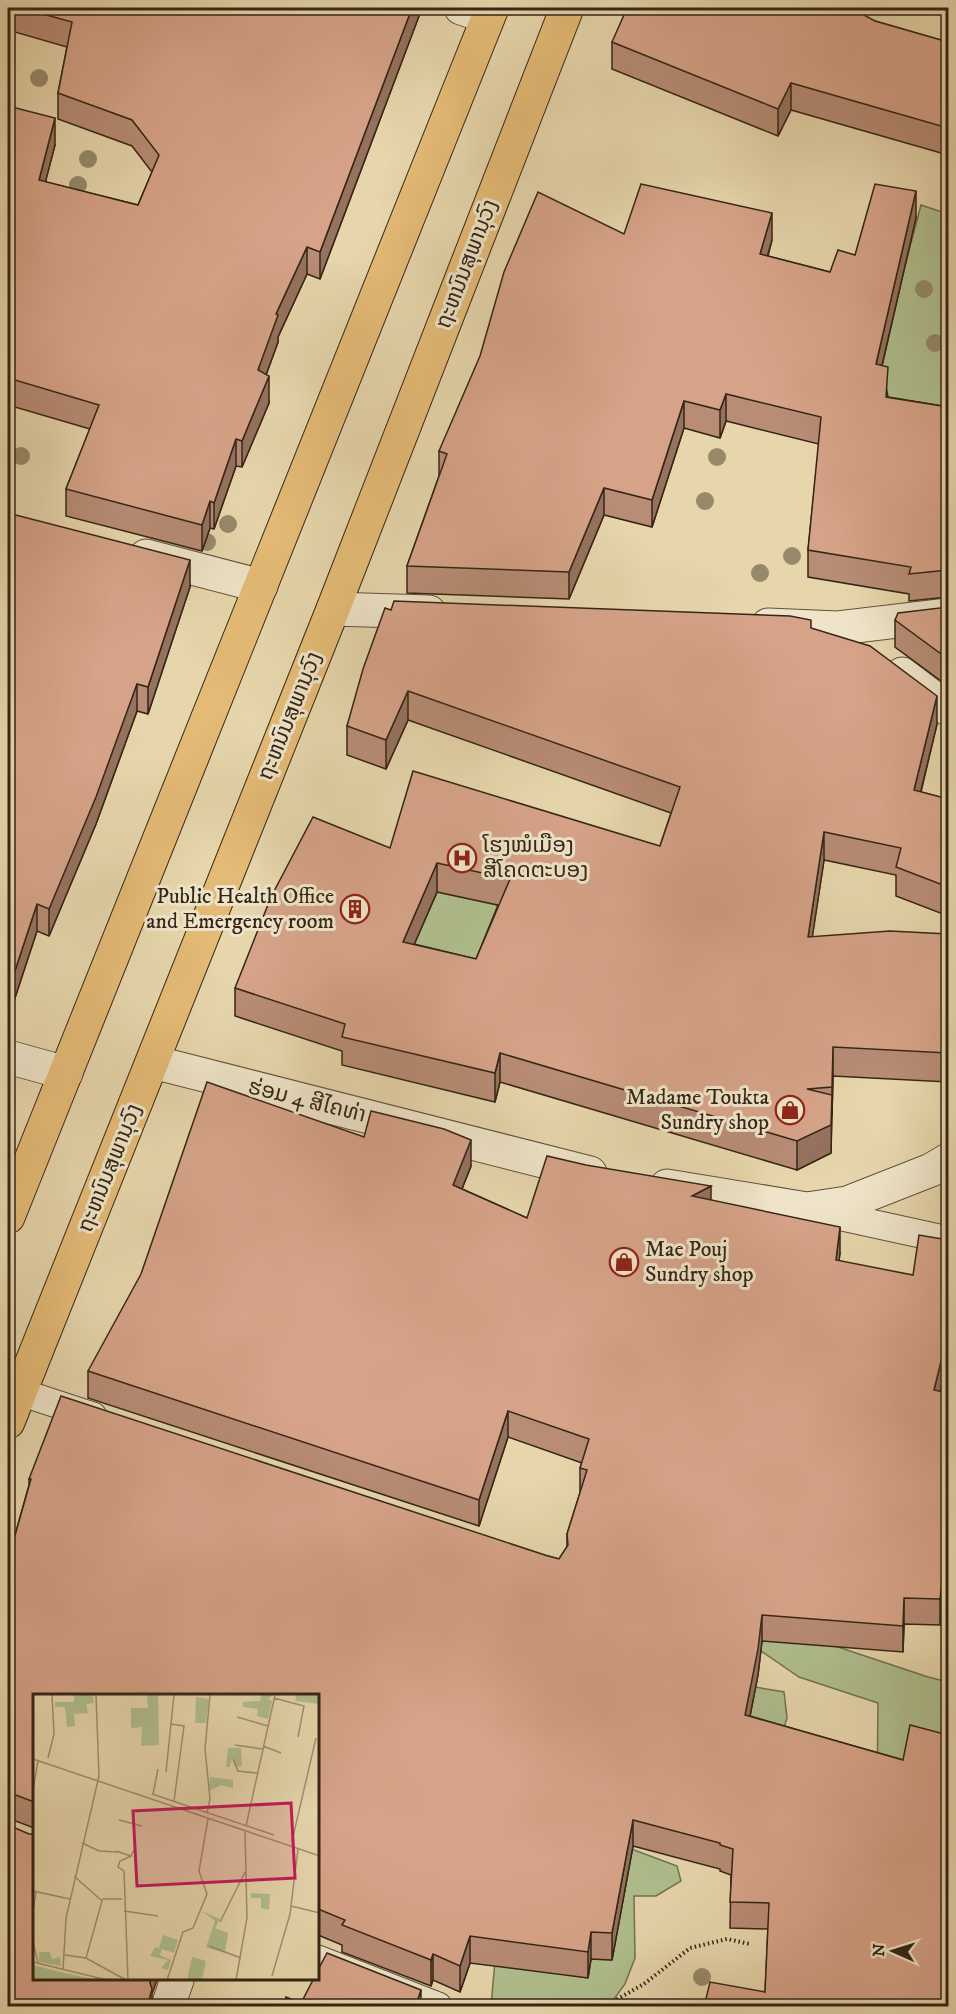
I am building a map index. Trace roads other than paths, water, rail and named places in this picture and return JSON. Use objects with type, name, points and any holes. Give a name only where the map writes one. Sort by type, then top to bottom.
[{"type":"highway","name":"ຖະຫນົນສຸພານຸວົງ","points":[[8,1422],[333,609],[567,8]]},
{"type":"highway","points":[[8,1217],[261,586],[480,11]]},
{"type":"street","points":[[123,550],[261,586]]},
{"type":"street","points":[[333,609],[462,614]]},
{"type":"street","points":[[744,624],[838,628],[948,615]]},
{"type":"street","points":[[838,628],[948,709]]},
{"type":"street","points":[[8,1057],[66,1072]]},
{"type":"street","name":"ຮ່ອມ 4 ສີໄຄທ່າ","points":[[153,1062],[589,1173],[807,1209],[847,1203],[931,1170],[948,1160]]},
{"type":"street","points":[[168,2007],[177,1981]]},
{"type":"lane","points":[[807,1209],[948,1240]]},
{"type":"lane","points":[[20,1392],[122,1426]]},
{"type":"lane","points":[[320,1960],[438,2007]]},
{"type":"place","name":"ໂຮງໝໍເມືອງ ສີໂຄດຕະບອງ","points":[[462,858]]},
{"type":"place","name":"Public Health Office and Emergency room","points":[[355,909]]},
{"type":"place","name":"Madame Toukta Sundry shop","points":[[790,1110]]},
{"type":"place","name":"Mae Pouj Sundry shop","points":[[624,1262]]}]
